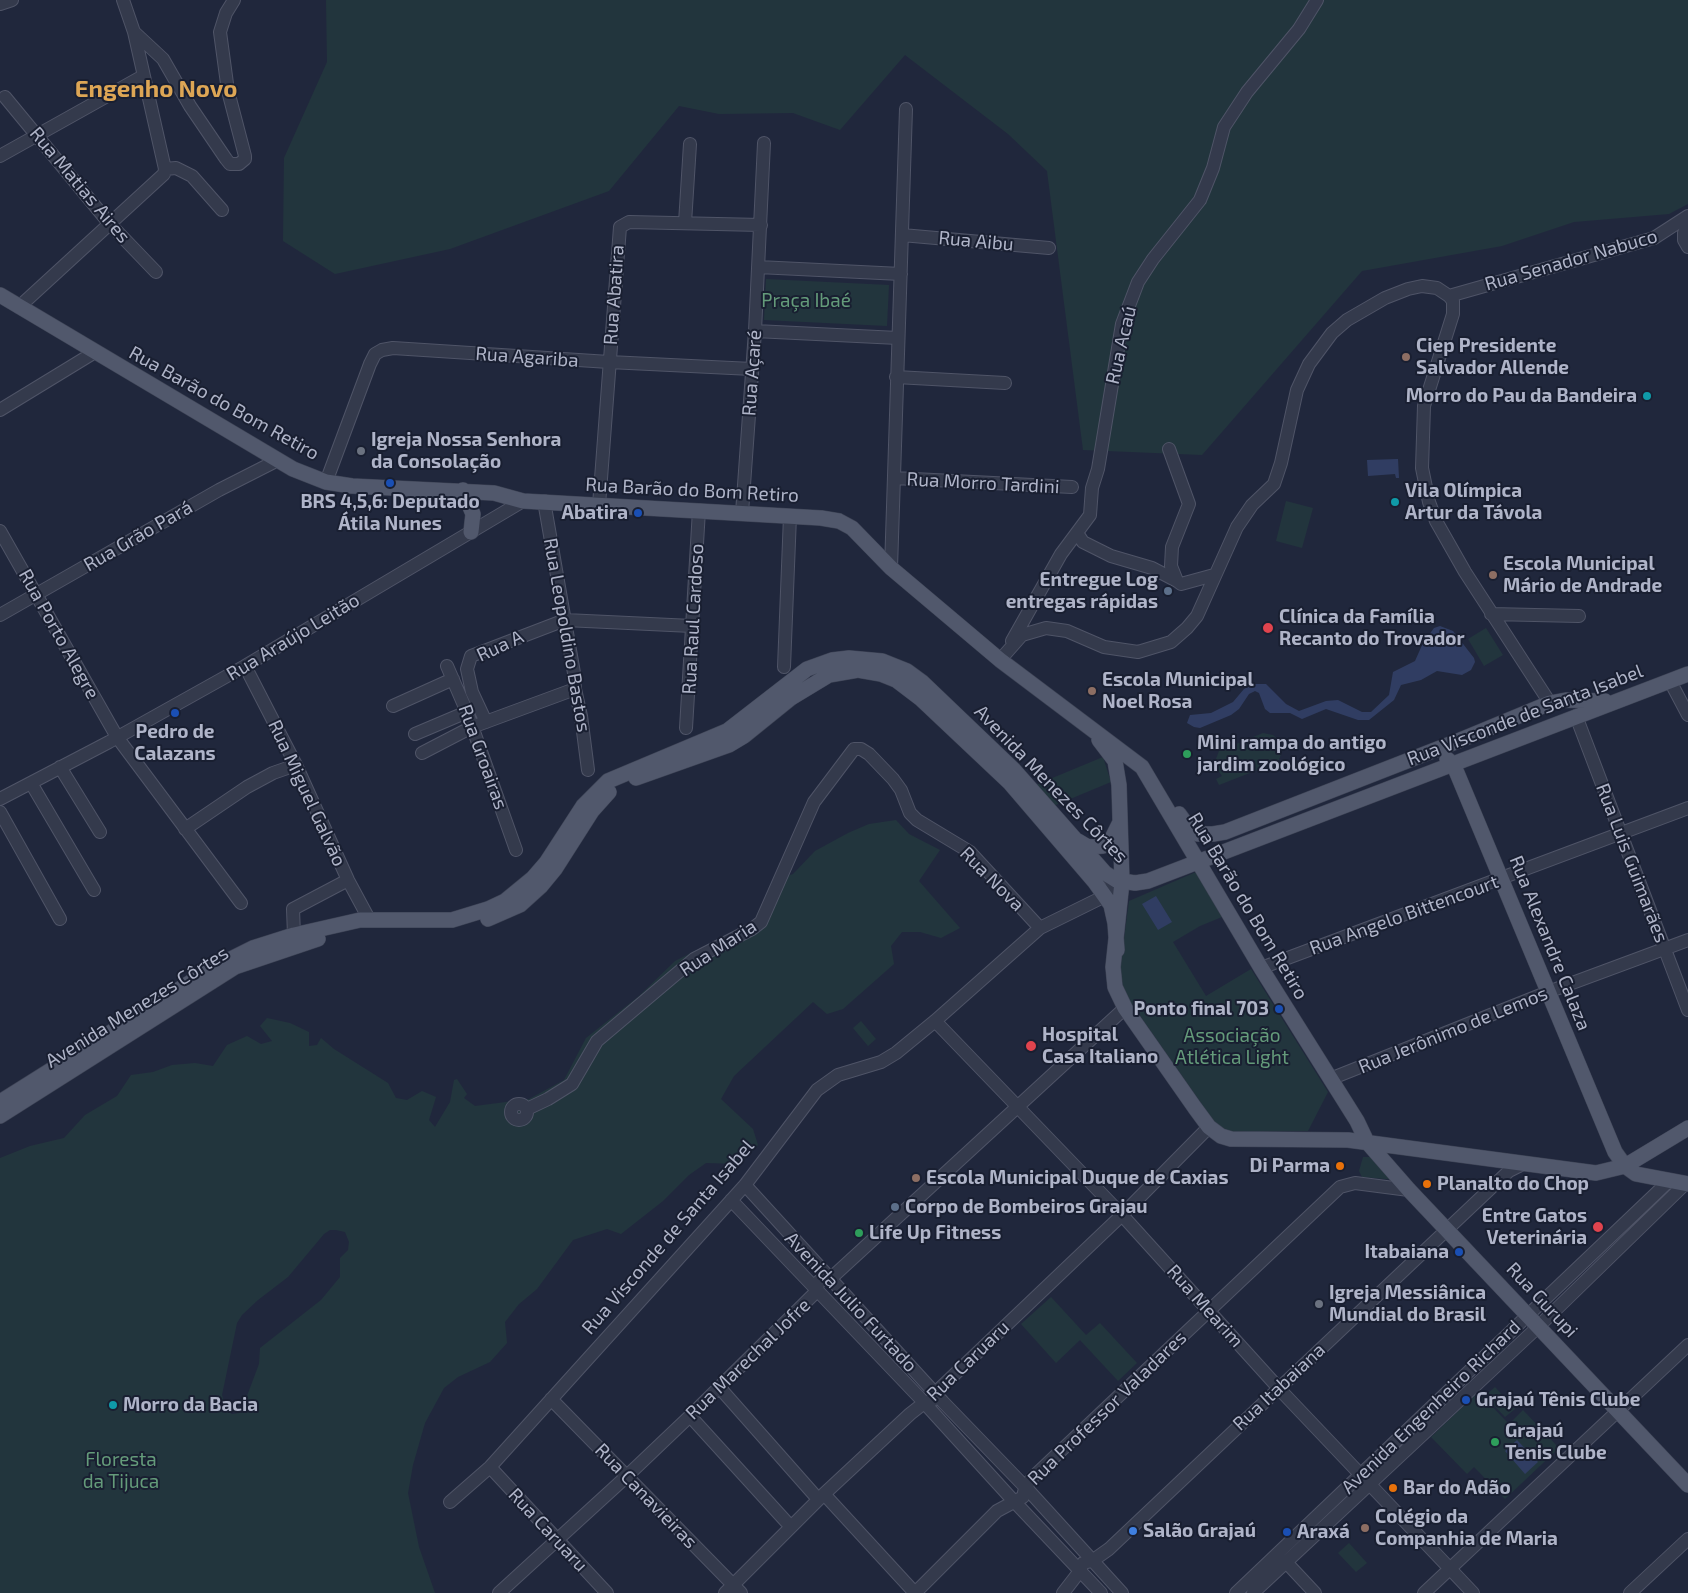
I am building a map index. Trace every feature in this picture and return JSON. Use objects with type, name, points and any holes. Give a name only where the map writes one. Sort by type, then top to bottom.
[{"type":"main road","name":"Rua Barão do Bom Retiro","points":[[0,295],[278,460],[326,482],[352,486],[462,490],[494,493],[523,500],[742,512],[831,519],[845,524],[891,568],[1000,660],[1142,767],[1261,968],[1357,1121],[1367,1142],[1397,1148],[1596,1173],[1625,1166],[1688,1128]]},
{"type":"main road","points":[[462,490],[472,514],[471,532]]},
{"type":"main road","name":"Avenida Menezes Côrtes","points":[[0,1102],[213,968],[253,948],[294,935],[369,919],[452,920],[488,909],[505,901],[519,891],[542,868],[583,806],[608,781],[726,731],[807,669],[832,660],[868,658],[895,665],[922,682],[1014,770],[1071,835],[1117,880]]},
{"type":"main road","name":"Avenida Menezes Côrtes","points":[[0,1116],[235,968],[297,945],[347,932],[372,927],[416,930],[454,928],[511,910],[541,886],[555,869],[596,806],[618,785],[723,748],[744,736],[806,688],[829,675],[843,671],[863,671],[882,674],[896,680],[921,699],[1010,783],[1106,896],[1115,923],[1117,950]]},
{"type":"main road","name":"Rua Visconde de Santa Isabel","points":[[1117,880],[1135,884],[1148,881],[1688,674]]},
{"type":"main road","name":"Rua Barão do Bom Retiro","points":[[1089,727],[1144,758],[1156,773],[1183,820],[1193,831],[1204,834],[1224,832],[1423,755],[1550,703],[1566,700],[1611,702]]},
{"type":"main road","points":[[1089,727],[1115,762],[1120,820],[1117,880],[1117,950],[1113,979],[1118,997],[1125,1008],[1209,1127],[1221,1136],[1231,1139],[1367,1142]]},
{"type":"main road","points":[[1423,755],[1440,756],[1453,764]]},
{"type":"main road","name":"Rua Alexandre Calaza","points":[[1453,764],[1612,1146],[1625,1166]]},
{"type":"main road","points":[[1071,835],[1088,847],[1103,846],[1112,838],[1120,820]]},
{"type":"main road","name":"Rua Barão do Bom Retiro","points":[[1357,1121],[1397,1148]]},
{"type":"main road","name":"Rua Gurupi","points":[[1367,1142],[1409,1190],[1688,1485]]},
{"type":"main road","points":[[1625,1166],[1642,1176],[1687,1183]]},
{"type":"street","points":[[0,4],[12,0]]},
{"type":"street","points":[[19,307],[109,222],[164,174],[165,169],[134,32],[123,0]]},
{"type":"street","points":[[134,32],[163,59],[190,106],[226,159],[230,164],[239,164],[245,160],[245,156],[228,90],[220,32],[226,13],[234,0]]},
{"type":"street","name":"Rua Acaú","points":[[1000,660],[1061,554],[1090,515],[1092,488],[1098,469],[1122,324],[1138,282],[1152,259],[1200,200],[1213,168],[1224,127],[1253,85],[1299,29],[1318,0]]},
{"type":"street","points":[[0,156],[143,76]]},
{"type":"street","name":"Rua Matias Aires","points":[[5,96],[109,222],[156,272]]},
{"type":"street","points":[[891,568],[906,109]]},
{"type":"street","name":"Rua Açaré","points":[[742,512],[755,331],[764,143]]},
{"type":"street","points":[[685,223],[690,144]]},
{"type":"street","points":[[165,169],[176,168],[192,176],[222,210]]},
{"type":"street","name":"Rua Senador Nabuco","points":[[1450,296],[1654,238],[1688,216]]},
{"type":"street","name":"Rua Abatira","points":[[599,505],[620,227],[630,222],[761,225]]},
{"type":"street","points":[[1686,230],[1684,240],[1688,246]]},
{"type":"street","name":"Rua Aibu","points":[[902,235],[1049,248]]},
{"type":"street","points":[[758,267],[901,274]]},
{"type":"street","points":[[1000,660],[1022,635],[1046,628],[1067,631],[1104,647],[1138,652],[1171,642],[1187,628],[1196,616],[1244,515],[1274,484],[1281,463],[1296,390],[1309,364],[1325,341],[1352,316],[1408,289],[1422,286],[1437,288],[1450,296],[1453,301],[1454,314],[1424,406],[1422,468],[1429,502],[1436,521],[1491,614],[1550,703]]},
{"type":"street","points":[[755,331],[898,338]]},
{"type":"street","name":"Rua Agariba","points":[[326,482],[375,354],[394,348],[752,369]]},
{"type":"street","points":[[0,410],[95,352]]},
{"type":"street","points":[[896,377],[1005,383]]},
{"type":"street","points":[[1169,449],[1189,504],[1172,547],[1171,566],[1177,581]]},
{"type":"street","name":"Rua Grão Pará","points":[[0,615],[219,490],[278,460]]},
{"type":"street","name":"Rua Morro Tardini","points":[[894,478],[1072,487]]},
{"type":"street","name":"Rua Araújo Leitão","points":[[0,799],[118,737],[245,666],[523,500]]},
{"type":"street","name":"Rua Leopoldino Bastos","points":[[544,501],[574,673],[574,689],[581,716],[588,770]]},
{"type":"street","name":"Rua Raul Cardoso","points":[[686,728],[699,510]]},
{"type":"street","points":[[784,667],[790,516]]},
{"type":"street","name":"Rua Porto Alegre","points":[[0,531],[118,737],[241,903]]},
{"type":"street","points":[[1076,533],[1083,542],[1111,556],[1152,568],[1181,584],[1214,575]]},
{"type":"street","points":[[1491,614],[1579,616]]},
{"type":"street","points":[[565,620],[692,626]]},
{"type":"street","name":"Rua A","points":[[486,722],[472,692],[467,669],[471,656],[565,620]]},
{"type":"street","name":"Rua Miguel Galvão","points":[[245,666],[296,765],[348,880],[369,919]]},
{"type":"street","name":"Rua Groairas","points":[[447,666],[467,712],[516,850]]},
{"type":"street","points":[[394,706],[453,679]]},
{"type":"street","points":[[1670,681],[1688,715]]},
{"type":"street","points":[[422,753],[472,727],[574,689]]},
{"type":"street","points":[[414,734],[467,712]]},
{"type":"street","name":"Rua Luis Guimarães","points":[[1576,716],[1688,1010]]},
{"type":"street","name":"Rua Maria","points":[[527,1109],[572,1084],[598,1041],[694,959],[752,929],[761,922],[814,802],[832,781],[848,755],[854,749],[861,749]]},
{"type":"street","name":"Rua Nova","points":[[861,749],[869,754],[893,779],[910,813],[917,820],[970,852],[1040,928]]},
{"type":"street","points":[[185,829],[247,787],[273,773],[296,765]]},
{"type":"street","points":[[60,767],[100,832]]},
{"type":"street","points":[[31,783],[94,890]]},
{"type":"street","name":"Rua Angelo Bittencourt","points":[[1261,968],[1502,880],[1688,808]]},
{"type":"street","points":[[0,812],[60,919]]},
{"type":"street","points":[[294,935],[293,909],[348,880]]},
{"type":"street","points":[[1106,896],[1117,880]]},
{"type":"street","name":"Rua Visconde de Santa Isabel","points":[[450,1502],[490,1467],[745,1186],[805,1104],[825,1082],[854,1068],[881,1062],[935,1021],[1040,928],[1106,896]]},
{"type":"street","name":"Rua Jerônimo de Lemos","points":[[1330,1079],[1548,992],[1688,940]]},
{"type":"street","name":"Rua Marechal Jofre","points":[[499,1592],[556,1538],[627,1476],[819,1293],[818,1282],[822,1279],[831,1281],[1125,1008]]},
{"type":"street","name":"Rua Mearim","points":[[935,1021],[1122,1215],[1364,1480],[1473,1593]]},
{"type":"street","name":"Rua Caruaru","points":[[733,1590],[790,1526],[922,1400],[933,1400],[933,1391],[1122,1215],[1209,1127]]},
{"type":"street","name":"Rua Itabaiana","points":[[1063,1593],[1083,1574],[1083,1563],[1094,1564],[1509,1171],[1523,1164]]},
{"type":"street","name":"Avenida Engenheiro Richard","points":[[1253,1593],[1528,1314],[1670,1180]]},
{"type":"street","name":"Rua Professor Valadares","points":[[915,1593],[1010,1497],[1023,1497],[1022,1485],[1032,1478],[1340,1187],[1355,1183],[1409,1190]]},
{"type":"street","name":"Avenida Engenheiro Richard","points":[[1236,1593],[1539,1326],[1687,1183]]},
{"type":"street","name":"Avenida Julio Furtado","points":[[745,1186],[1122,1593]]},
{"type":"street","name":"Avenida Julio Furtado","points":[[731,1200],[922,1400],[1101,1593]]},
{"type":"street","points":[[1424,1593],[1619,1412],[1688,1345]]},
{"type":"street","points":[[719,1387],[821,1497],[915,1593]]},
{"type":"street","name":"Rua Canavieiras","points":[[551,1399],[627,1476],[733,1590]]},
{"type":"street","points":[[690,1416],[790,1526]]},
{"type":"street","name":"Rua Caruaru","points":[[490,1467],[607,1593]]},
{"type":"street","points":[[1630,1593],[1688,1538]]},
{"type":"street","points":[[1285,1561],[1315,1593]]},
{"type":"green space","points":[[326,0],[1688,0],[1688,204],[1669,214],[1574,222],[1502,246],[1362,271],[1202,455],[1083,450],[1047,171],[1008,134],[905,55],[840,130],[793,113],[719,114],[679,106],[609,191],[450,249],[335,274],[283,241],[284,158],[327,62]]},
{"type":"green space","name":"Praça Ibaé","points":[[766,279],[889,285],[887,326],[764,320]]},
{"type":"green space","points":[[1286,501],[1313,508],[1302,548],[1276,541]]},
{"type":"green space","points":[[1486,628],[1503,655],[1484,666],[1468,639]]},
{"type":"green space","points":[[1263,733],[1273,735],[1281,742],[1282,752],[1278,762],[1219,785],[1216,779],[1222,776],[1214,764],[1219,751]]},
{"type":"green space","points":[[1103,757],[1111,782],[1051,807],[1033,786]]},
{"type":"green space","name":"Floresta da Tijuca","points":[[896,820],[909,834],[940,850],[919,881],[960,928],[941,938],[920,932],[902,932],[891,946],[894,964],[843,1009],[827,1014],[813,1002],[734,1076],[721,1099],[753,1129],[758,1145],[740,1164],[706,1163],[689,1175],[663,1201],[621,1234],[607,1229],[573,1240],[537,1289],[519,1304],[505,1322],[507,1343],[490,1362],[458,1377],[444,1388],[425,1423],[413,1465],[408,1493],[419,1547],[435,1593],[0,1593],[0,1158],[30,1146],[64,1138],[85,1115],[117,1096],[131,1075],[153,1072],[172,1065],[195,1063],[213,1066],[227,1045],[247,1036],[261,1044],[272,1041],[260,1026],[267,1018],[290,1023],[309,1032],[309,1046],[317,1045],[321,1038],[334,1049],[388,1083],[396,1098],[407,1100],[422,1091],[436,1097],[429,1120],[435,1127],[450,1102],[454,1080],[457,1079],[467,1094],[464,1098],[475,1106],[529,1099],[564,1080],[586,1038],[639,996],[675,961],[754,921],[772,881],[793,874],[815,851],[869,824]],"holes":[[[330,1230],[345,1232],[349,1242],[348,1250],[340,1258],[340,1277],[321,1300],[260,1348],[259,1364],[244,1404],[239,1413],[232,1414],[227,1411],[222,1395],[237,1323],[242,1315],[288,1277],[324,1234]]]},
{"type":"green space","name":"Associação Atlética Light","points":[[1196,872],[1222,917],[1200,926],[1173,942],[1206,996],[1251,969],[1328,1092],[1308,1131],[1232,1132],[1222,1129],[1215,1123],[1124,993],[1119,976],[1129,901]]},
{"type":"green space","points":[[861,1021],[876,1039],[868,1046],[853,1028]]},
{"type":"green space","points":[[1363,1157],[1378,1157],[1397,1180],[1362,1177],[1359,1171]]},
{"type":"green space","points":[[1051,1297],[1086,1335],[1100,1323],[1137,1363],[1118,1381],[1080,1340],[1056,1363],[1021,1324]]},
{"type":"green space","points":[[1495,1387],[1515,1409],[1505,1417],[1485,1396]]},
{"type":"green space","name":"Grajaú Tenis Clube","points":[[1478,1392],[1509,1424],[1523,1410],[1559,1448],[1505,1499],[1474,1467],[1467,1474],[1431,1437]]},
{"type":"green space","points":[[1349,1543],[1367,1563],[1356,1572],[1338,1553]]},
{"type":"water","points":[[1398,459],[1399,478],[1396,478],[1395,474],[1368,476],[1367,460]]},
{"type":"water","points":[[1440,626],[1453,631],[1474,658],[1475,662],[1471,670],[1462,675],[1437,671],[1421,680],[1401,685],[1394,700],[1369,720],[1358,720],[1326,709],[1302,719],[1290,713],[1270,713],[1265,709],[1259,693],[1255,691],[1249,694],[1239,709],[1231,715],[1200,728],[1187,723],[1190,715],[1211,713],[1233,702],[1244,689],[1254,684],[1266,684],[1286,704],[1299,711],[1326,701],[1338,700],[1362,712],[1371,712],[1389,695],[1393,672],[1415,661],[1423,643],[1434,628]]},
{"type":"water","points":[[1156,896],[1172,922],[1158,930],[1142,904]]},
{"type":"water","points":[[1517,1440],[1538,1462],[1525,1474],[1505,1451]]},
{"type":"place","name":"Ciep Presidente Salvador Allende","points":[[1406,357]]},
{"type":"place","name":"Morro do Pau da Bandeira","points":[[1647,396]]},
{"type":"place","name":"Igreja Nossa Senhora da Consolação","points":[[361,451]]},
{"type":"place","name":"BRS 4,5,6: Deputado Átila Nunes","points":[[390,483]]},
{"type":"place","name":"Vila Olímpica Artur da Távola","points":[[1395,502]]},
{"type":"place","name":"Abatira","points":[[638,513]]},
{"type":"place","name":"Escola Municipal Mário de Andrade","points":[[1493,575]]},
{"type":"place","name":"Entregue Log entregas rápidas","points":[[1168,591]]},
{"type":"place","name":"Clínica da Família Recanto do Trovador","points":[[1268,628]]},
{"type":"place","name":"Escola Municipal Noel Rosa","points":[[1092,691]]},
{"type":"place","name":"Pedro de Calazans","points":[[175,713]]},
{"type":"place","name":"Mini rampa do antigo jardim zoológico","points":[[1187,754]]},
{"type":"place","name":"Ponto final 703","points":[[1279,1009]]},
{"type":"place","name":"Hospital Casa Italiano","points":[[1031,1046]]},
{"type":"place","name":"Di Parma","points":[[1340,1166]]},
{"type":"place","name":"Escola Municipal Duque de Caxias","points":[[916,1178]]},
{"type":"place","name":"Planalto do Chop","points":[[1427,1184]]},
{"type":"place","name":"Corpo de Bombeiros Grajau","points":[[895,1207]]},
{"type":"place","name":"Entre Gatos Veterinária","points":[[1598,1227]]},
{"type":"place","name":"Life Up Fitness","points":[[859,1233]]},
{"type":"place","name":"Itabaiana","points":[[1459,1252]]},
{"type":"place","name":"Igreja Messiânica Mundial do Brasil","points":[[1319,1304]]},
{"type":"place","name":"Grajaú Tênis Clube","points":[[1466,1400]]},
{"type":"place","name":"Morro da Bacia","points":[[113,1405]]},
{"type":"place","name":"Grajaú Tenis Clube","points":[[1495,1442]]},
{"type":"place","name":"Bar do Adão","points":[[1393,1488]]},
{"type":"place","name":"Colégio da Companhia de Maria","points":[[1365,1528]]},
{"type":"place","name":"Salão Grajaú","points":[[1133,1531]]},
{"type":"place","name":"Araxá","points":[[1287,1532]]},
{"type":"district","name":"Engenho Novo","points":[[156,89]]}]
